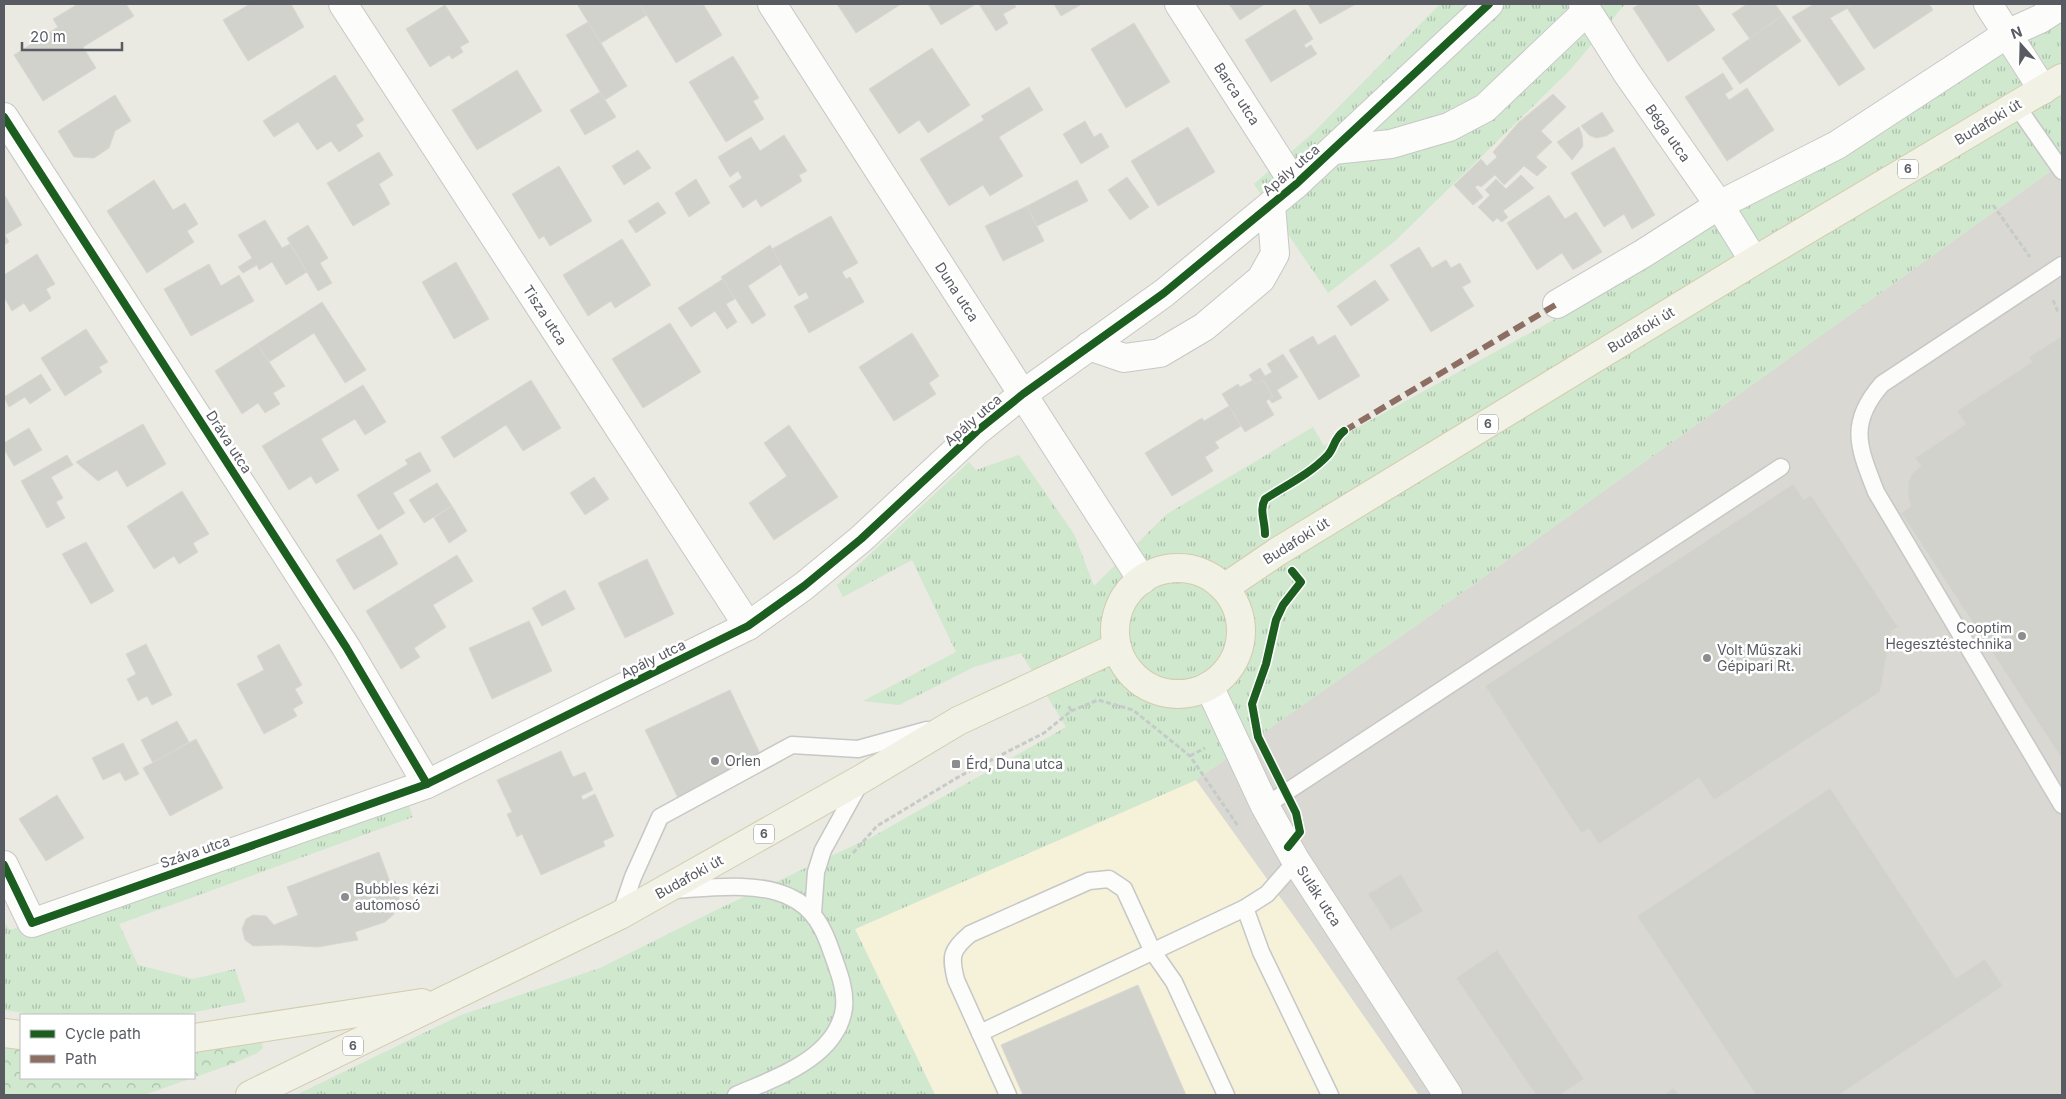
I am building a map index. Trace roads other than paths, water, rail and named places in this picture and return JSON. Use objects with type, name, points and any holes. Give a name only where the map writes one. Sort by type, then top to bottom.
[{"type":"main road","name":"Budafoki út","points":[[1224,588],[1277,552],[1754,261],[2052,84]]},
{"type":"main road","points":[[1184,568],[1206,573],[1224,588],[1234,603],[1241,621],[1240,640],[1235,658],[1226,674],[1209,686],[1191,693],[1172,694],[1154,690],[1136,679],[1124,664],[1117,647],[1115,629],[1118,609],[1128,593],[1142,580],[1163,570],[1184,568]]},
{"type":"main road","name":"Budafoki út","points":[[250,1095],[453,998],[620,915],[863,778],[958,721],[1117,647]]},
{"type":"main road","points":[[195,1038],[453,998]]},
{"type":"main road","points":[[4,1033],[20,1035]]},
{"type":"street","name":"Tisza utca","points":[[343,4],[748,626]]},
{"type":"street","name":"Duna utca","points":[[772,4],[1142,580]]},
{"type":"street","name":"Barca utca","points":[[1179,4],[1295,185]]},
{"type":"street","name":"Apály utca","points":[[428,784],[748,626],[804,586],[861,539],[977,431],[1023,394],[1164,293],[1295,185],[1489,4]]},
{"type":"street","points":[[1988,4],[2007,34],[2052,84]]},
{"type":"street","points":[[1557,304],[1644,253],[1719,205],[1837,145],[2007,34],[2040,19],[2062,5]]},
{"type":"street","name":"Apály utca","points":[[1333,150],[1392,144],[1449,127],[1485,108],[1585,7]]},
{"type":"street","name":"Béga utca","points":[[1585,7],[1627,73],[1719,205],[1754,261]]},
{"type":"street","name":"Dráva utca","points":[[4,117],[346,647],[428,784]]},
{"type":"street","name":"Apály utca","points":[[1089,346],[1124,358],[1160,353],[1204,327],[1261,279],[1275,254],[1271,205]]},
{"type":"street","name":"Sulák utca","points":[[1209,686],[1265,806],[1296,861],[1448,1095]]},
{"type":"street","name":"Száva utca","points":[[4,865],[32,922],[428,784]]},
{"type":"lane","points":[[2016,105],[2062,171]]},
{"type":"lane","points":[[2062,266],[1882,384],[1868,400],[1860,422],[1862,454],[1876,492],[2062,805]]},
{"type":"lane","points":[[1265,806],[1781,467]]},
{"type":"lane","points":[[620,915],[633,877],[660,817],[792,745],[858,749],[958,721]]},
{"type":"lane","points":[[813,913],[816,872],[821,857],[863,778]]},
{"type":"lane","points":[[980,1033],[1245,908],[1267,894],[1296,861]]},
{"type":"lane","points":[[1008,1095],[956,980],[952,963],[956,945],[970,934],[1089,881],[1109,879],[1124,889],[1153,952],[1174,982],[1226,1095]]},
{"type":"lane","points":[[666,890],[747,888],[789,896],[804,904],[813,913],[829,945],[842,983],[844,1008],[835,1033],[817,1052],[789,1072],[736,1095]]},
{"type":"lane","points":[[1245,908],[1261,952],[1330,1095]]},
{"type":"place","name":"Cooptim Hegesztéstechnika","points":[[2022,636]]},
{"type":"place","name":"Volt Műszaki Gépipari Rt.","points":[[1707,658]]},
{"type":"place","name":"Orlen","points":[[715,761]]},
{"type":"place","name":"Érd, Duna utca","points":[[956,764]]},
{"type":"place","name":"Bubbles kézi automosó","points":[[345,897]]}]
